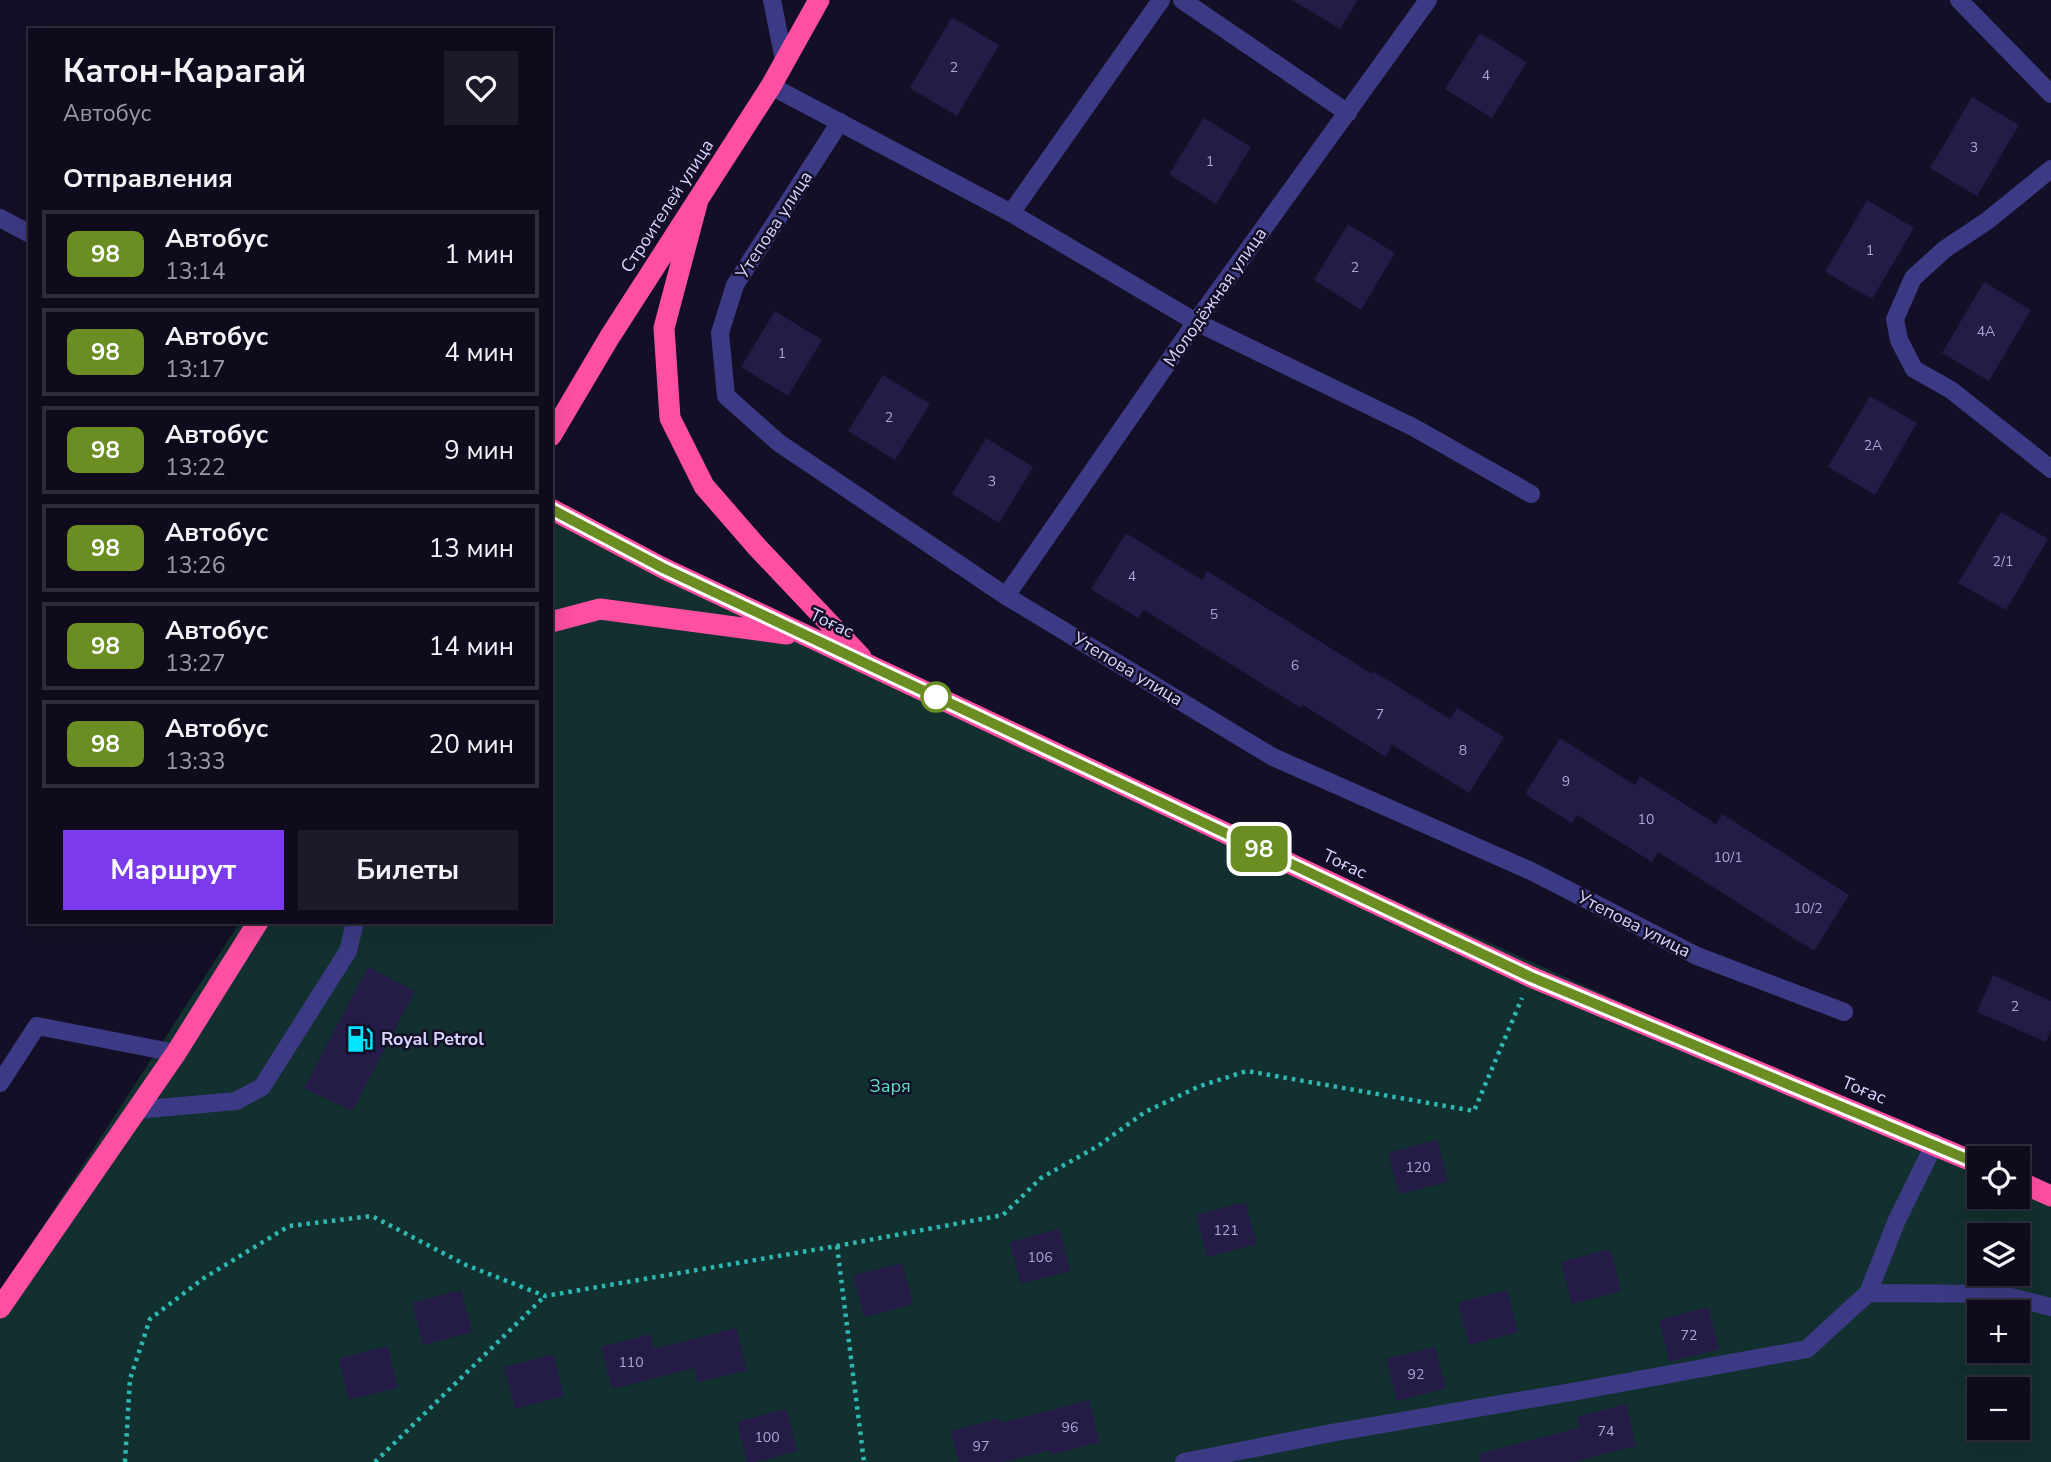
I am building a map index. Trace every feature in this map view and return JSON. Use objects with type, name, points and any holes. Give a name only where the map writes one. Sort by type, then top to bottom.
[{"type":"highway","name":"Строителей улица","points":[[553,433],[610,338],[771,86],[819,0]]},
{"type":"highway","points":[[698,200],[664,328],[670,418],[704,486],[757,547],[869,666]]},
{"type":"highway","name":"Тоғас","points":[[553,510],[663,568],[1531,977],[1967,1158]]},
{"type":"highway","points":[[553,621],[600,609],[808,637]]},
{"type":"highway","points":[[3,1295],[176,1053],[257,924]]},
{"type":"highway","points":[[2030,1186],[2051,1196]]},
{"type":"street","points":[[772,0],[784,60]]},
{"type":"street","points":[[1011,213],[1161,0]]},
{"type":"street","points":[[1182,0],[1348,113]]},
{"type":"street","name":"Молодёжная улица","points":[[1006,596],[1196,321],[1428,0]]},
{"type":"street","points":[[1959,0],[2051,94]]},
{"type":"street","points":[[771,86],[1011,213],[1196,321],[1413,428],[1531,494]]},
{"type":"street","name":"Утепова улица","points":[[840,122],[735,285],[720,333],[726,397],[779,443],[1006,596],[1273,757],[1531,871],[1697,956],[1844,1012]]},
{"type":"street","points":[[2051,169],[1987,221],[1945,249],[1913,278],[1895,319],[1899,340],[1914,369],[1951,390],[2051,469]]},
{"type":"street","points":[[0,218],[28,233]]},
{"type":"street","points":[[136,1110],[236,1101],[262,1087],[348,951],[355,924]]},
{"type":"street","points":[[0,1083],[37,1026],[176,1053]]},
{"type":"street","points":[[1184,1462],[1331,1433],[1583,1391],[1807,1349],[1868,1293],[1897,1220],[1935,1143]]},
{"type":"street","points":[[1868,1293],[1999,1294],[2051,1307]]},
{"type":"path","points":[[125,1462],[130,1379],[150,1319],[204,1278],[289,1226],[372,1216],[466,1265],[545,1296],[1003,1215],[1041,1178],[1098,1146],[1145,1112],[1200,1086],[1247,1071],[1474,1111],[1531,977]]},
{"type":"path","points":[[837,1246],[864,1462]]},
{"type":"path","points":[[375,1462],[545,1296]]},
{"type":"green space","name":"Заря","points":[[553,509],[808,637],[1935,1143],[1967,1160],[1967,1209],[2030,1209],[2030,1193],[2051,1204],[2051,1462],[0,1462],[0,1293],[239,924],[553,924]]},
{"type":"building","points":[[1292,0],[1358,0],[1340,29]]},
{"type":"building","points":[[952,17],[999,45],[957,116],[910,88]]},
{"type":"building","points":[[1480,33],[1527,62],[1492,118],[1445,89]]},
{"type":"building","points":[[1972,97],[2019,125],[1977,196],[1930,168]]},
{"type":"building","points":[[1204,118],[1251,147],[1216,204],[1169,174]]},
{"type":"building","points":[[1867,200],[1914,228],[1872,299],[1825,272]]},
{"type":"building","points":[[1348,224],[1395,253],[1361,310],[1314,280]]},
{"type":"building","points":[[1984,282],[2031,310],[1989,381],[1942,353]]},
{"type":"building","points":[[775,311],[822,340],[788,396],[741,367]]},
{"type":"building","points":[[883,375],[930,404],[895,460],[848,431]]},
{"type":"building","points":[[1870,396],[1917,423],[1875,495],[1828,467]]},
{"type":"building","points":[[986,438],[1033,467],[999,523],[952,494]]},
{"type":"building","points":[[2001,512],[2048,539],[2006,610],[1958,583]]},
{"type":"building","points":[[1126,533],[1202,580],[1207,571],[1372,674],[1373,671],[1450,719],[1457,708],[1504,737],[1469,793],[1392,745],[1386,757],[1303,705],[1301,708],[1144,610],[1138,618],[1091,589]]},
{"type":"building","points":[[1560,738],[1635,785],[1640,776],[1716,824],[1722,814],[1849,895],[1814,951],[1658,852],[1652,862],[1577,815],[1572,823],[1525,794]]},
{"type":"building","name":"Royal Petrol","points":[[368,967],[415,991],[352,1111],[304,1088]]},
{"type":"building","points":[[1993,975],[2051,1001],[2051,1030],[2046,1042],[1977,1012]]},
{"type":"building","points":[[1437,1140],[1448,1182],[1399,1194],[1388,1153]]},
{"type":"building","points":[[1245,1202],[1257,1244],[1207,1257],[1196,1215]]},
{"type":"building","points":[[1059,1229],[1070,1271],[1021,1284],[1010,1242]]},
{"type":"building","points":[[1610,1249],[1621,1291],[1572,1304],[1561,1262]]},
{"type":"building","points":[[902,1263],[913,1304],[864,1317],[853,1275]]},
{"type":"building","points":[[461,1290],[472,1332],[423,1345],[412,1303]]},
{"type":"building","points":[[1507,1290],[1518,1332],[1469,1345],[1458,1303]]},
{"type":"building","points":[[1708,1307],[1719,1349],[1670,1362],[1659,1320]]},
{"type":"building","points":[[736,1328],[747,1370],[698,1382],[694,1368],[612,1389],[601,1347],[650,1334],[654,1349]]},
{"type":"building","points":[[388,1346],[398,1388],[349,1400],[339,1359]]},
{"type":"building","points":[[1435,1347],[1446,1388],[1397,1401],[1386,1359]]},
{"type":"building","points":[[553,1354],[564,1396],[515,1409],[504,1367]]},
{"type":"building","points":[[1089,1400],[1100,1442],[1051,1455],[1050,1450],[1003,1462],[959,1462],[951,1431],[1000,1418],[1001,1423]]},
{"type":"building","points":[[1626,1404],[1636,1446],[1574,1462],[1480,1462],[1479,1454],[1579,1428],[1577,1417]]},
{"type":"building","points":[[786,1409],[797,1451],[747,1462],[737,1422]]},
{"type":"bus line","name":"98","points":[[553,510],[663,568],[1531,977],[1967,1158]]},
{"type":"place","name":"Royal Petrol","points":[[360,1039]]}]
